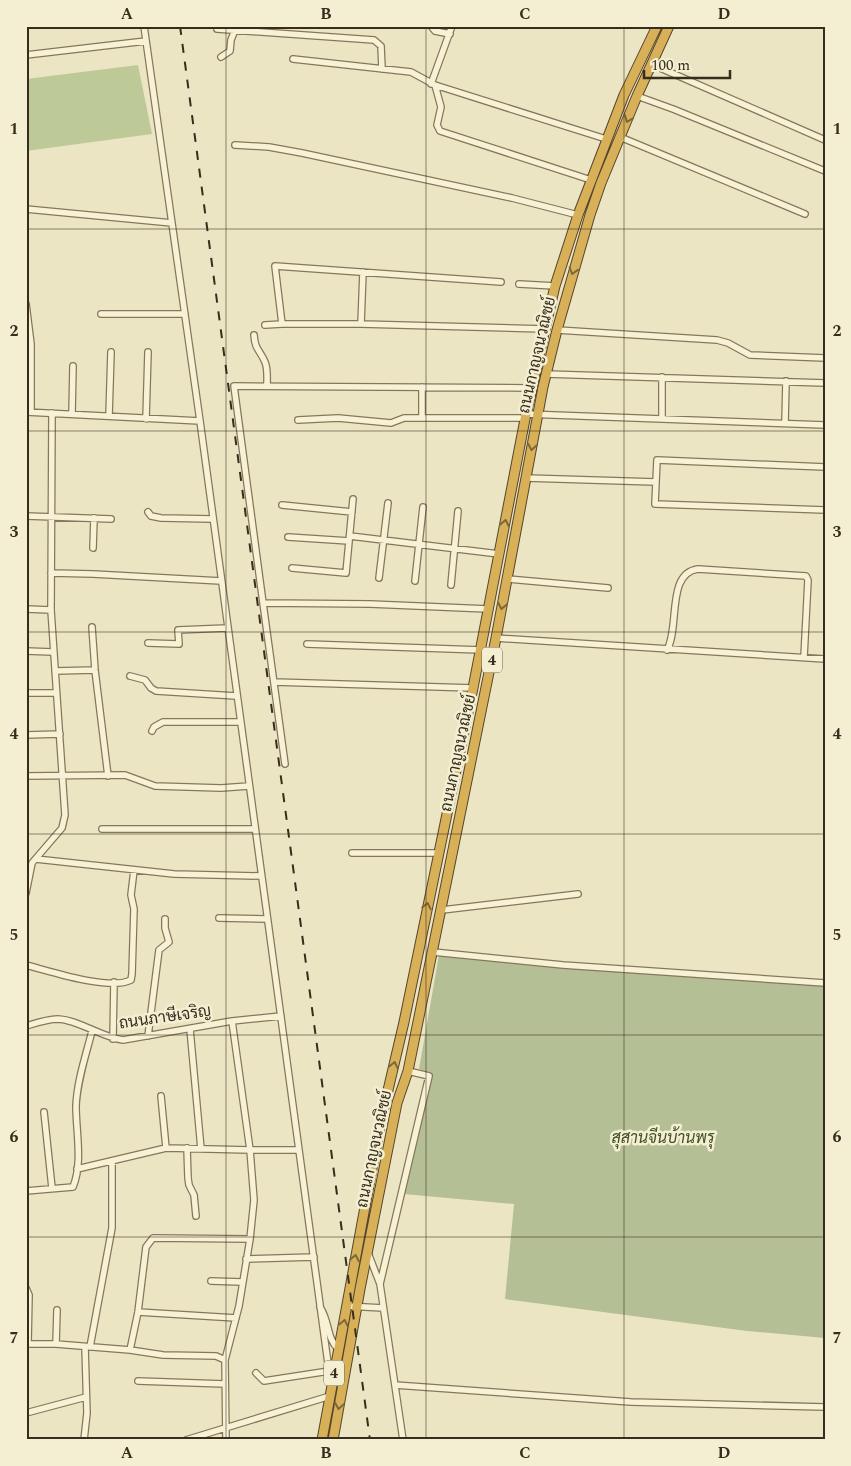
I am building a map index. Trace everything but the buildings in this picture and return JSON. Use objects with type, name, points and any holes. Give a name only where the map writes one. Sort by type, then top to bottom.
[{"type":"highway","name":"ถนนกาญจนวณิชย์","points":[[322,1440],[381,1120],[404,1022],[481,650],[526,416],[555,286],[578,215],[606,140],[624,95],[657,26]]},
{"type":"highway","name":"ถนนกาญจนวณิชย์","points":[[332,1440],[394,1122],[408,1072],[442,910],[508,580],[546,374],[590,215],[601,183],[637,96],[669,26]]},
{"type":"highway","points":[[381,1120],[394,1122]]},
{"type":"street","points":[[144,26],[200,421],[319,1305],[332,1382]]},
{"type":"street","points":[[431,26],[435,30],[450,34]]},
{"type":"street","points":[[452,26],[433,84],[441,106],[437,125],[440,131],[591,180]]},
{"type":"street","points":[[218,29],[374,40],[381,47],[382,69]]},
{"type":"street","points":[[221,57],[230,51],[231,40],[236,30]]},
{"type":"street","points":[[26,55],[146,41]]},
{"type":"street","points":[[294,59],[411,72],[433,84],[606,140]]},
{"type":"street","points":[[652,64],[825,140]]},
{"type":"street","points":[[637,96],[825,171]]},
{"type":"street","points":[[620,138],[804,214]]},
{"type":"street","points":[[235,145],[269,147],[302,153],[512,198],[578,215]]},
{"type":"street","points":[[26,209],[172,223]]},
{"type":"street","points":[[282,324],[275,266],[501,282]]},
{"type":"street","points":[[361,324],[363,272]]},
{"type":"street","points":[[519,284],[555,286]]},
{"type":"street","points":[[26,304],[31,344],[28,412],[200,421]]},
{"type":"street","points":[[101,314],[185,314]]},
{"type":"street","points":[[265,324],[361,324],[545,329]]},
{"type":"street","points":[[557,330],[717,340],[728,343],[750,355],[825,358]]},
{"type":"street","points":[[254,335],[256,348],[266,366],[267,386]]},
{"type":"street","points":[[109,416],[111,352]]},
{"type":"street","points":[[146,418],[148,352]]},
{"type":"street","points":[[72,414],[73,366]]},
{"type":"street","points":[[546,374],[825,383]]},
{"type":"street","points":[[662,377],[662,419]]},
{"type":"street","points":[[785,423],[786,381]]},
{"type":"street","points":[[285,764],[234,386],[532,388]]},
{"type":"street","points":[[422,387],[422,418]]},
{"type":"street","points":[[26,893],[31,862],[62,828],[64,821],[63,776],[51,610],[52,413]]},
{"type":"street","points":[[298,420],[338,418],[391,423],[404,418],[538,415],[825,424]]},
{"type":"street","points":[[825,467],[656,460],[655,504],[825,510]]},
{"type":"street","points":[[526,478],[656,482]]},
{"type":"street","points":[[292,568],[346,572],[353,499]]},
{"type":"street","points":[[379,578],[388,503]]},
{"type":"street","points":[[282,505],[352,512]]},
{"type":"street","points":[[415,581],[423,507]]},
{"type":"street","points":[[451,585],[458,511]]},
{"type":"street","points":[[148,512],[151,516],[161,518],[212,519]]},
{"type":"street","points":[[26,516],[111,519]]},
{"type":"street","points":[[93,548],[94,518]]},
{"type":"street","points":[[288,536],[384,540],[499,554]]},
{"type":"street","points":[[667,650],[672,639],[679,582],[686,573],[698,569],[806,576],[808,580],[804,657]]},
{"type":"street","points":[[50,573],[221,581]]},
{"type":"street","points":[[508,580],[608,588]]},
{"type":"street","points":[[263,603],[370,604],[488,609]]},
{"type":"street","points":[[26,609],[51,610]]},
{"type":"street","points":[[92,627],[108,776]]},
{"type":"street","points":[[148,643],[178,644],[178,630],[228,628]]},
{"type":"street","points":[[496,638],[825,659]]},
{"type":"street","points":[[307,644],[481,650]]},
{"type":"street","points":[[26,651],[53,652]]},
{"type":"street","points":[[55,671],[96,670]]},
{"type":"street","points":[[130,676],[145,680],[156,692],[236,696]]},
{"type":"street","points":[[274,682],[473,688]]},
{"type":"street","points":[[26,692],[56,694]]},
{"type":"street","points":[[152,731],[154,727],[162,722],[240,722]]},
{"type":"street","points":[[26,735],[60,734]]},
{"type":"street","points":[[26,776],[126,775],[154,786],[220,788],[249,786]]},
{"type":"street","points":[[102,829],[254,829]]},
{"type":"street","points":[[352,853],[438,853]]},
{"type":"street","points":[[31,862],[174,874],[261,876]]},
{"type":"street","points":[[26,965],[82,980],[128,981],[132,977],[134,909],[131,895],[134,870]]},
{"type":"street","points":[[442,910],[578,894]]},
{"type":"street","points":[[219,918],[267,919]]},
{"type":"street","points":[[148,1036],[160,950],[169,942],[164,928],[165,919]]},
{"type":"street","points":[[433,952],[563,965],[825,983]]},
{"type":"street","points":[[113,1039],[114,982]]},
{"type":"street","name":"ถนนภาษีเจริญ","points":[[26,1026],[56,1019],[67,1021],[113,1039],[123,1040],[232,1021],[281,1016]]},
{"type":"street","points":[[226,1440],[225,1360],[236,1318],[250,1238],[254,1200],[250,1150],[232,1021]]},
{"type":"street","points":[[190,1028],[201,1149]]},
{"type":"street","points":[[26,1192],[73,1187],[77,1169],[76,1104],[81,1073],[92,1030]]},
{"type":"street","points":[[380,1284],[429,1076],[408,1072]]},
{"type":"street","points":[[161,1096],[166,1148]]},
{"type":"street","points":[[44,1112],[52,1188]]},
{"type":"street","points":[[77,1169],[166,1148],[298,1150]]},
{"type":"street","points":[[187,1148],[188,1178],[194,1195],[196,1216]]},
{"type":"street","points":[[84,1440],[88,1347],[110,1249],[112,1228],[112,1161]]},
{"type":"street","points":[[130,1350],[138,1312],[146,1247],[153,1238],[250,1238]]},
{"type":"street","points":[[368,1252],[380,1284],[403,1440]]},
{"type":"street","points":[[246,1259],[314,1257]]},
{"type":"street","points":[[211,1281],[242,1282]]},
{"type":"street","points":[[26,1288],[29,1295],[27,1344],[56,1344],[130,1350],[163,1355],[216,1356],[225,1360]]},
{"type":"street","points":[[319,1305],[324,1314],[332,1344],[339,1350]]},
{"type":"street","points":[[347,1306],[383,1308]]},
{"type":"street","points":[[56,1344],[57,1310]]},
{"type":"street","points":[[138,1312],[236,1318]]},
{"type":"street","points":[[256,1373],[264,1381],[329,1371]]},
{"type":"street","points":[[138,1381],[225,1384]]},
{"type":"street","points":[[395,1385],[630,1402],[825,1407]]},
{"type":"street","points":[[186,1440],[226,1426],[330,1396]]},
{"type":"street","points":[[26,1413],[86,1397]]},
{"type":"green space","points":[[138,65],[152,134],[26,151],[26,79]]},
{"type":"green space","name":"สุสานจีนบ้านพรุ","points":[[439,955],[676,975],[825,985],[825,1338],[747,1331],[505,1299],[514,1204],[404,1194],[432,1073],[419,1069]]},
{"type":"railway","points":[[180,26],[370,1440]]}]
